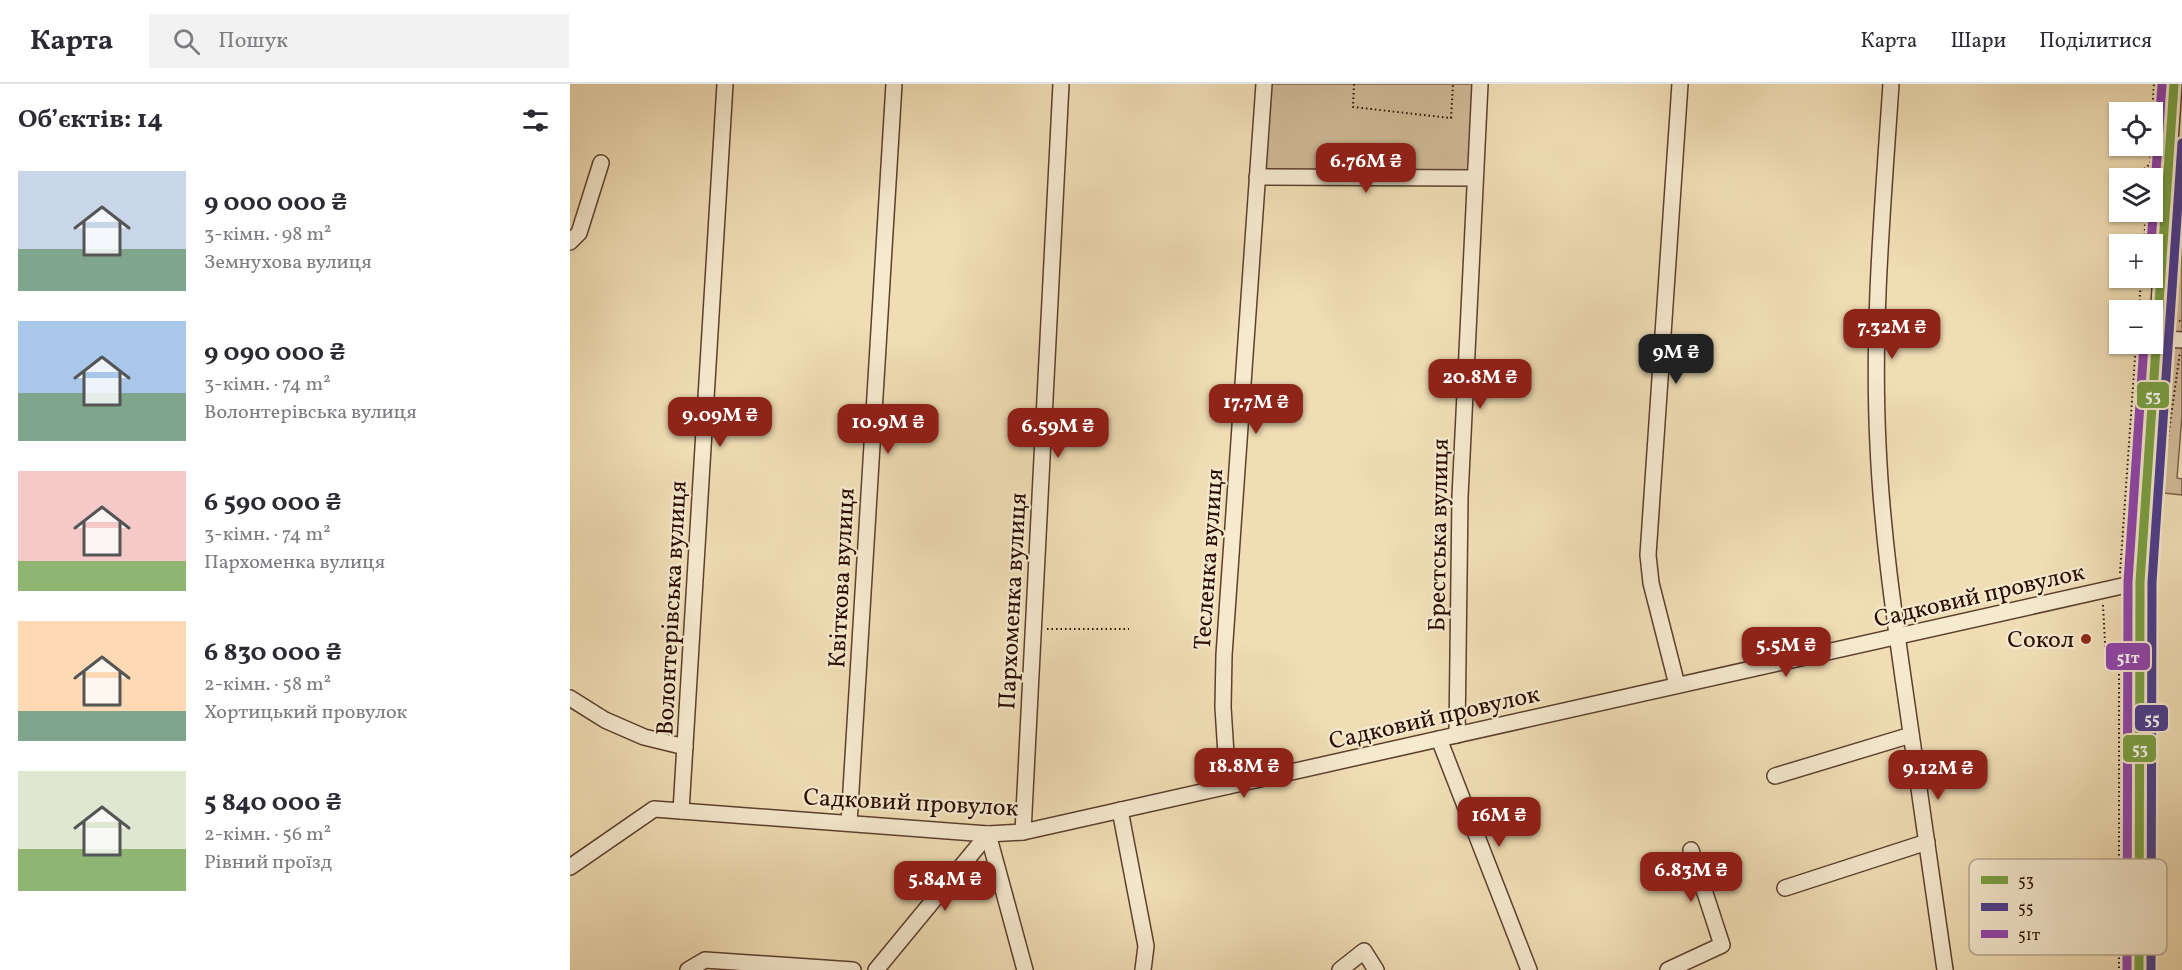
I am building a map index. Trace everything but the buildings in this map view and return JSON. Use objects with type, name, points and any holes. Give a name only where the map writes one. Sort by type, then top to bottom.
[{"type":"street","name":"Волонтерівська вулиця","points":[[681,811],[725,84]]},
{"type":"street","name":"Квіткова вулиця","points":[[849,823],[894,84]]},
{"type":"street","name":"Пархоменка вулиця","points":[[1023,832],[1060,84]]},
{"type":"street","name":"Тесленка вулиця","points":[[1228,786],[1223,707],[1224,655],[1264,84]]},
{"type":"street","name":"Брестська вулиця","points":[[1457,735],[1460,497],[1480,84]]},
{"type":"street","points":[[1677,685],[1651,583],[1648,555],[1680,84]]},
{"type":"street","points":[[1891,84],[1877,279],[1878,446],[1883,521],[1897,636],[1945,970]]},
{"type":"street","points":[[2159,300],[2174,84],[2165,84]]},
{"type":"street","points":[[575,238],[601,163]]},
{"type":"street","points":[[1257,177],[1475,178]]},
{"type":"street","points":[[2163,339],[2182,340]]},
{"type":"street","points":[[2139,859],[2140,582],[2155,354]]},
{"type":"street","name":"Садковий провулок","points":[[570,867],[654,809],[988,834],[1023,832],[2140,582]]},
{"type":"street","points":[[570,698],[605,720],[644,737],[685,747]]},
{"type":"street","points":[[1775,776],[1911,735]]},
{"type":"street","points":[[1439,739],[1529,970]]},
{"type":"street","points":[[1120,810],[1146,946],[1143,970]]},
{"type":"street","points":[[876,970],[988,834]]},
{"type":"street","points":[[988,834],[1025,970]]},
{"type":"street","points":[[1785,888],[1927,842]]},
{"type":"street","points":[[1668,970],[1722,945],[1691,850]]},
{"type":"street","points":[[1340,970],[1364,951],[1376,970]]},
{"type":"street","points":[[2139,955],[2139,970]]},
{"type":"street","points":[[688,970],[705,960],[753,967],[853,970]]},
{"type":"path","points":[[1354,84],[1353,107],[1451,118],[1454,84]]},
{"type":"path","points":[[2153,102],[2154,84]]},
{"type":"path","points":[[2162,485],[2182,340]]},
{"type":"path","points":[[2120,579],[2135,354]]},
{"type":"path","points":[[2103,603],[2106,661],[2119,662],[2119,859]]},
{"type":"path","points":[[1033,629],[1129,628]]},
{"type":"shaded area","points":[[1267,84],[1477,84],[1472,175],[1260,174]]},
{"type":"shaded area","points":[[2165,222],[2182,223],[2182,415],[2177,478],[2182,479],[2182,495],[2145,491],[2155,354],[2163,354],[2163,300],[2159,300],[2160,288],[2163,288]]},
{"type":"transit line","name":"51т","points":[[2152,234],[2162,84]]},
{"type":"transit line","name":"53","points":[[2139,859],[2140,582],[2174,84]]},
{"type":"transit line","name":"55","points":[[2151,859],[2152,582],[2182,143]]},
{"type":"transit line","name":"51т","points":[[2127,859],[2128,582],[2143,354]]},
{"type":"transit line","name":"51т","points":[[2127,955],[2127,970]]},
{"type":"transit line","name":"53","points":[[2139,955],[2139,970]]},
{"type":"transit line","name":"55","points":[[2151,955],[2151,970]]},
{"type":"place","name":"Сокол","points":[[2086,639]]}]
